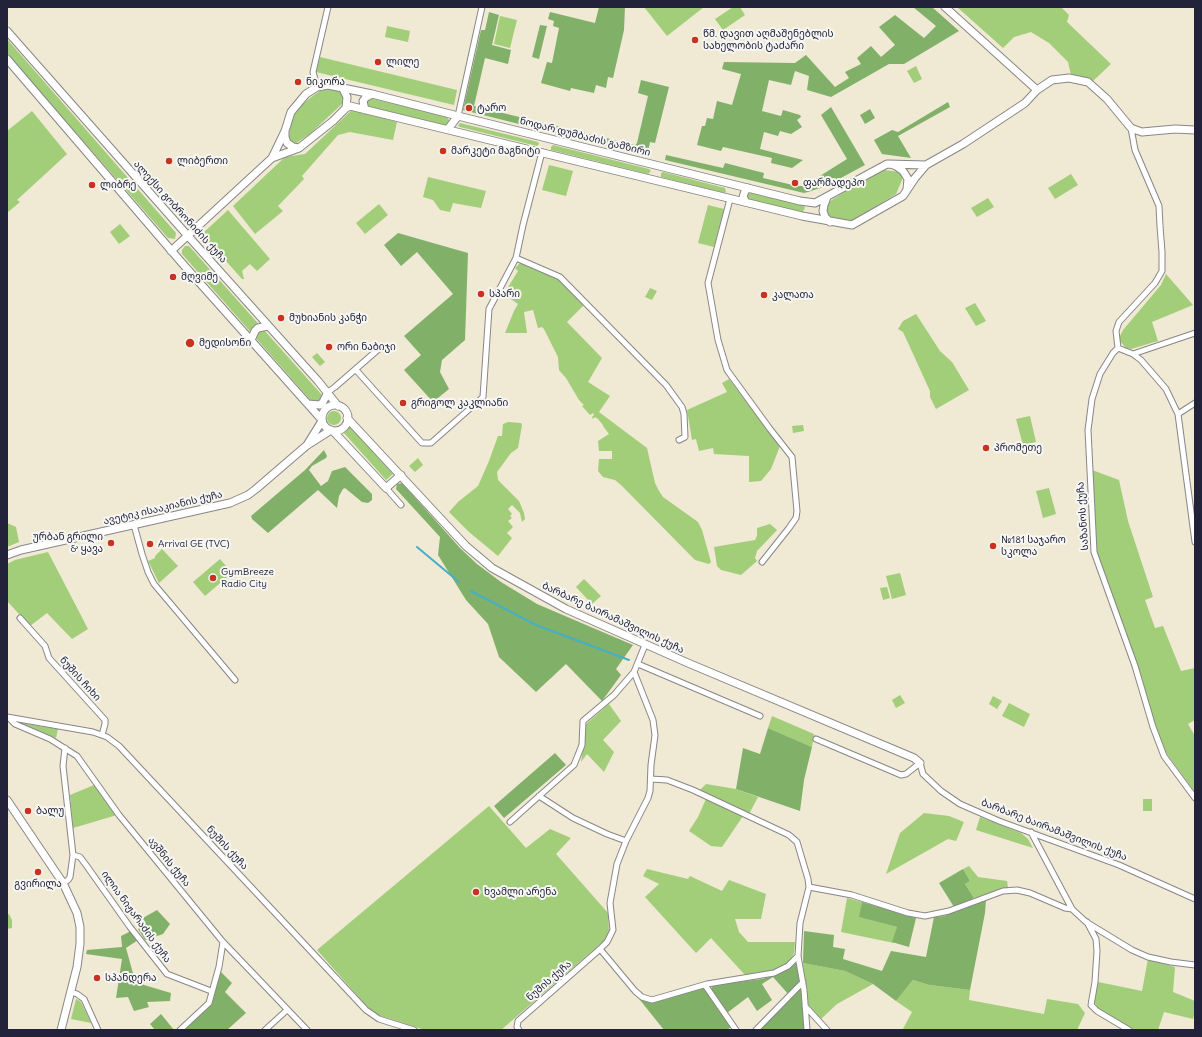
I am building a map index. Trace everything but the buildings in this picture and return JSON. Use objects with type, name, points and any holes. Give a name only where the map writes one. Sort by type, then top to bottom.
[{"type":"street","points":[[299,148],[293,148],[287,144],[284,137],[285,131],[291,112],[306,94],[317,87],[313,72],[328,7]]},
{"type":"street","points":[[448,129],[458,116],[482,7]]},
{"type":"street","points":[[945,7],[1037,90]]},
{"type":"street","name":"ალექსი გობრონიძის ქუჩა","points":[[7,31],[328,392],[338,406]]},
{"type":"street","points":[[7,60],[172,251],[322,420],[325,427],[332,430],[401,505]]},
{"type":"street","points":[[272,158],[299,148],[350,106],[730,199],[830,222],[852,225],[903,196],[926,165],[963,144],[1026,103],[1037,90],[1052,80],[1070,78],[1088,82],[1107,99],[1131,128],[1135,150],[1159,206],[1162,271],[1155,283],[1119,322],[1116,331],[1118,348],[1133,354],[1141,360],[1166,389],[1178,414],[1195,542]]},
{"type":"street","name":"ნოდარ დუმბაძის გამზირი","points":[[317,87],[328,85],[372,94],[805,202],[815,203],[887,164],[926,165]]},
{"type":"street","points":[[342,87],[348,97],[346,108]]},
{"type":"street","points":[[365,110],[363,101],[366,96],[372,94]]},
{"type":"street","points":[[1131,128],[1142,132],[1175,129],[1195,130]]},
{"type":"street","points":[[172,251],[272,158],[285,131]]},
{"type":"street","points":[[356,370],[422,443],[431,443],[483,397],[489,309],[516,258],[545,138]]},
{"type":"street","points":[[887,164],[896,166],[903,171],[908,179],[908,188],[903,196]]},
{"type":"street","points":[[653,179],[656,166]]},
{"type":"street","points":[[746,202],[743,197],[748,188]]},
{"type":"street","points":[[827,197],[823,211],[825,217],[830,222]]},
{"type":"street","points":[[730,199],[708,283],[718,340],[727,370],[792,457],[797,510],[796,518],[762,562]]},
{"type":"street","points":[[802,216],[807,213],[808,207],[805,202]]},
{"type":"street","points":[[516,258],[560,277],[666,385],[682,407],[684,414],[685,437],[679,440]]},
{"type":"street","points":[[251,340],[258,328],[268,326]]},
{"type":"street","points":[[1133,354],[1195,333]]},
{"type":"street","points":[[308,404],[320,405],[328,392],[381,348]]},
{"type":"street","name":"საზანოს ქუჩა","points":[[1118,348],[1100,374],[1092,399],[1088,430],[1090,496],[1094,552],[1135,666],[1153,727],[1164,756],[1195,798]]},
{"type":"street","points":[[1178,414],[1195,403]]},
{"type":"street","points":[[322,420],[322,415],[328,407],[333,405],[338,406],[346,412],[347,418],[344,426],[341,429],[332,430]]},
{"type":"street","name":"ბარბარე ბაირამაშვილის ქუჩა","points":[[347,418],[466,546],[492,568],[566,609],[645,645],[914,758],[920,763],[923,774],[941,791],[960,804],[999,821],[1119,865],[1195,899]]},
{"type":"street","name":"ავეტიკ ისააკიანის ქუჩა","points":[[306,446],[322,420]]},
{"type":"street","name":"ავეტიკ ისააკიანის ქუჩა","points":[[7,555],[21,550],[221,506],[239,499],[256,489],[306,446],[332,430]]},
{"type":"street","points":[[386,488],[401,475]]},
{"type":"street","points":[[134,525],[148,572],[154,584],[235,680]]},
{"type":"street","name":"ნუშის ჩიხი","points":[[20,618],[45,646],[49,658],[105,720],[102,735]]},
{"type":"street","points":[[510,822],[574,766],[582,745],[583,722],[614,695],[634,672],[645,645]]},
{"type":"street","points":[[638,664],[760,716]]},
{"type":"street","points":[[634,672],[653,720],[655,735],[651,765],[651,779],[648,798],[626,841],[617,864],[610,903],[613,930],[607,942],[600,949],[635,991],[642,997],[652,1000],[705,985],[774,973],[788,966],[798,956]]},
{"type":"street","name":"ნუშის ქუჩა","points":[[8,718],[93,732],[102,735],[118,746],[366,1010],[379,1019],[414,1030]]},
{"type":"street","name":"ავშნის ქუჩა","points":[[8,718],[15,724],[50,739],[77,756],[119,815],[223,942],[307,1030]]},
{"type":"street","points":[[816,739],[902,774],[906,774],[920,763]]},
{"type":"street","points":[[63,883],[70,877],[73,855],[63,766],[65,748]]},
{"type":"street","points":[[651,779],[668,780],[693,790],[794,839],[798,846],[809,887],[800,923],[798,956],[803,982],[807,1030]]},
{"type":"street","points":[[539,796],[573,818],[626,841]]},
{"type":"street","points":[[7,800],[63,883],[77,912],[80,927],[80,944],[77,967],[61,1030]]},
{"type":"street","points":[[1031,832],[1072,909],[1086,922],[1132,950],[1148,957],[1195,965]]},
{"type":"street","name":"ილია ნიჟარაძის ქუჩა","points":[[73,855],[80,857],[86,864],[130,927],[167,974],[211,991]]},
{"type":"street","points":[[809,887],[852,895],[925,916],[949,911],[1003,891],[1017,890],[1030,893],[1065,908],[1072,909]]},
{"type":"street","points":[[1086,922],[1096,939],[1097,951],[1095,982],[1091,1005],[1129,1030]]},
{"type":"street","points":[[180,1030],[209,1003],[211,991],[219,967],[223,942]]},
{"type":"street","name":"ნუშის ქუჩა","points":[[519,1030],[517,1027],[518,1021],[600,949]]},
{"type":"street","points":[[756,1030],[803,982]]},
{"type":"street","points":[[705,985],[736,1030]]},
{"type":"street","points":[[71,992],[84,999],[98,1030]]},
{"type":"street","points":[[805,1006],[827,1030]]},
{"type":"street","points":[[265,1030],[287,1010]]},
{"type":"green space","points":[[599,7],[625,7],[624,30],[613,78],[608,77],[606,88],[596,85],[594,93],[571,88],[570,91],[541,83],[547,62],[552,63],[559,28],[553,26],[554,21],[548,19],[550,12],[595,23]]},
{"type":"green space","points":[[644,7],[704,7],[667,36]]},
{"type":"green space","points":[[733,7],[740,7],[745,15],[723,30],[715,19]]},
{"type":"green space","points":[[913,7],[932,7],[959,31],[904,64],[889,64],[831,97],[807,90],[809,76],[795,71],[791,85],[769,80],[762,111],[781,116],[783,110],[800,115],[801,117],[797,120],[802,127],[791,134],[780,131],[778,136],[764,132],[760,149],[803,160],[792,168],[771,163],[772,158],[723,147],[721,151],[697,145],[702,126],[705,126],[707,118],[713,119],[717,101],[732,105],[741,74],[722,69],[724,62],[795,63],[806,55],[835,87],[849,78],[845,72],[861,64],[857,58],[871,46],[881,57],[895,45],[879,27],[895,15],[924,38],[936,26]]},
{"type":"green space","points":[[957,7],[1061,7],[1069,15],[1067,22],[1111,64],[1093,81],[1071,75],[1068,62],[1049,43],[1031,32],[1014,37],[1003,48]]},
{"type":"green space","points":[[489,12],[499,15],[492,45],[511,50],[508,64],[485,58],[474,106],[635,145],[637,143],[648,96],[638,93],[641,80],[669,87],[655,143],[650,142],[647,156],[463,110],[481,30],[485,30]]},
{"type":"green space","points":[[500,16],[517,20],[510,48],[494,44]]},
{"type":"green space","points":[[540,25],[547,26],[539,59],[532,57]]},
{"type":"green space","points":[[387,26],[410,31],[408,42],[385,37]]},
{"type":"green space","points":[[7,39],[176,233],[175,239],[168,238],[7,54]]},
{"type":"green space","points":[[320,57],[457,90],[454,105],[316,72]]},
{"type":"green space","points":[[916,66],[922,79],[914,83],[907,71]]},
{"type":"green space","points":[[328,89],[342,93],[345,99],[343,103],[311,133],[295,144],[292,144],[288,139],[292,118],[310,98],[320,91]]},
{"type":"green space","points":[[369,98],[446,116],[449,120],[448,124],[444,126],[369,107],[366,105],[366,100]]},
{"type":"green space","points":[[948,102],[950,107],[898,136],[911,158],[882,154],[874,140],[892,130],[898,132]]},
{"type":"green space","points":[[831,107],[865,165],[826,186],[808,192],[804,193],[665,160],[666,155],[723,168],[725,163],[764,173],[763,178],[797,186],[804,186],[847,159],[821,115]]},
{"type":"green space","points":[[870,109],[875,118],[865,124],[860,115]]},
{"type":"green space","points":[[352,110],[397,122],[393,140],[350,132],[338,135],[302,176],[304,179],[278,206],[283,211],[255,234],[233,206],[285,157],[305,154]]},
{"type":"green space","points":[[32,111],[67,154],[17,200],[20,202],[7,213],[7,131]]},
{"type":"green space","points":[[460,123],[538,142],[539,144],[537,146],[460,127],[458,126]]},
{"type":"green space","points":[[553,145],[649,169],[651,171],[648,174],[551,150]]},
{"type":"green space","points":[[549,165],[573,171],[566,196],[542,190]]},
{"type":"green space","points":[[885,170],[899,172],[902,175],[902,180],[896,194],[853,221],[844,222],[828,217],[825,207],[827,203],[878,171]]},
{"type":"green space","points":[[663,172],[725,188],[726,192],[724,193],[661,177],[661,173]]},
{"type":"green space","points":[[1071,174],[1078,185],[1055,199],[1048,188]]},
{"type":"green space","points":[[428,177],[486,191],[481,208],[453,203],[450,212],[440,210],[433,200],[423,197]]},
{"type":"green space","points":[[750,192],[804,206],[805,208],[802,213],[747,199],[747,193]]},
{"type":"green space","points":[[988,198],[994,207],[977,217],[971,208]]},
{"type":"green space","points":[[379,204],[388,215],[365,234],[356,223]]},
{"type":"green space","points":[[708,205],[724,209],[714,247],[698,243]]},
{"type":"green space","points":[[228,210],[270,259],[257,271],[250,264],[242,271],[244,279],[242,279],[202,234]]},
{"type":"green space","points":[[120,224],[130,236],[119,244],[110,232]]},
{"type":"green space","points":[[398,233],[468,253],[465,340],[442,360],[440,372],[449,389],[433,402],[404,370],[421,355],[404,336],[453,294],[417,252],[401,266],[384,245]]},
{"type":"green space","points":[[185,246],[189,246],[322,395],[322,400],[320,403],[313,403],[182,254],[182,250]]},
{"type":"green space","points":[[520,263],[558,279],[584,305],[567,322],[602,358],[588,382],[610,396],[599,412],[647,448],[655,483],[663,497],[698,522],[702,530],[711,562],[709,564],[695,560],[621,485],[615,480],[603,477],[598,471],[599,459],[612,459],[612,451],[599,451],[598,441],[609,434],[598,419],[595,417],[593,419],[593,413],[590,415],[582,406],[584,405],[559,370],[558,357],[544,329],[542,327],[538,328],[533,310],[524,312],[527,333],[505,333],[518,304],[504,294],[518,271],[515,268]]},
{"type":"green space","points":[[1166,274],[1193,305],[1152,322],[1158,341],[1131,349],[1126,348],[1119,338],[1123,330],[1161,285]]},
{"type":"green space","points":[[650,288],[657,291],[652,300],[645,297]]},
{"type":"green space","points":[[975,303],[986,321],[976,326],[965,308]]},
{"type":"green space","points":[[916,314],[940,351],[952,362],[969,390],[936,409],[930,397],[930,391],[903,332],[898,329],[903,321]]},
{"type":"green space","points":[[317,353],[325,362],[320,366],[312,357]]},
{"type":"green space","points":[[729,379],[780,446],[771,469],[761,481],[749,482],[749,456],[714,454],[713,448],[699,451],[696,439],[692,440],[687,410],[727,392],[722,383]]},
{"type":"green space","points":[[331,411],[337,411],[341,415],[341,421],[337,425],[331,425],[327,421],[327,415]]},
{"type":"green space","points":[[1030,416],[1036,442],[1023,445],[1016,419]]},
{"type":"green space","points":[[508,422],[521,423],[522,425],[518,448],[511,453],[497,472],[498,480],[519,501],[525,519],[522,522],[520,513],[512,505],[508,509],[512,514],[510,516],[512,518],[508,521],[513,527],[507,533],[512,538],[498,556],[469,532],[449,512],[458,502],[478,486],[498,436],[502,436],[503,424]]},
{"type":"green space","points":[[803,425],[804,431],[793,433],[792,426]]},
{"type":"green space","points":[[351,427],[393,474],[386,480],[344,433],[346,428]]},
{"type":"green space","points":[[324,450],[327,456],[326,458],[312,466],[309,470],[321,486],[328,481],[332,471],[345,467],[372,494],[372,500],[368,503],[362,502],[345,488],[339,496],[337,508],[318,490],[268,533],[252,519],[251,516],[305,470]]},
{"type":"green space","points":[[418,458],[423,465],[415,472],[409,466]]},
{"type":"green space","points":[[1092,470],[1119,480],[1128,521],[1153,597],[1145,600],[1155,628],[1163,626],[1181,671],[1195,668],[1195,720],[1188,724],[1195,736],[1195,792],[1167,754],[1153,722],[1096,550]]},
{"type":"green space","points":[[402,483],[460,548],[477,564],[501,582],[537,604],[633,645],[616,669],[621,675],[602,701],[566,664],[536,692],[499,657],[488,624],[466,600],[438,555],[440,537],[396,489],[397,484]]},
{"type":"green space","points":[[1049,488],[1056,514],[1043,518],[1036,491]]},
{"type":"green space","points":[[7,523],[16,527],[19,542],[7,547]]},
{"type":"green space","points":[[770,524],[777,530],[757,551],[755,558],[757,561],[741,575],[721,570],[717,566],[714,547],[755,540],[757,536],[757,528]]},
{"type":"green space","points":[[162,549],[178,566],[159,583],[148,561],[155,558],[155,556]]},
{"type":"green space","points":[[48,552],[88,629],[72,639],[47,613],[30,626],[7,601],[7,564],[15,560]]},
{"type":"green space","name":"GymBreeze Radio City","points":[[220,559],[232,573],[205,596],[193,582]]},
{"type":"green space","points":[[900,573],[906,595],[892,599],[886,576]]},
{"type":"green space","points":[[584,579],[601,596],[592,604],[576,587]]},
{"type":"green space","points":[[887,587],[890,598],[883,600],[880,588]]},
{"type":"green space","points":[[900,695],[905,703],[896,708],[892,700]]},
{"type":"green space","points":[[993,696],[1002,701],[997,709],[989,704]]},
{"type":"green space","points":[[1009,703],[1030,714],[1024,727],[1002,716]]},
{"type":"green space","points":[[609,704],[621,721],[603,740],[614,752],[604,772],[587,754],[581,762],[586,724]]},
{"type":"green space","points":[[772,716],[814,734],[812,747],[768,728]]},
{"type":"green space","points":[[20,723],[58,729],[56,738]]},
{"type":"green space","points":[[768,728],[812,747],[804,780],[800,811],[736,789],[743,748],[760,754]]},
{"type":"green space","points":[[555,753],[566,765],[504,818],[494,806]]},
{"type":"green space","points":[[706,784],[736,789],[758,797],[749,814],[699,791]]},
{"type":"green space","points":[[94,785],[117,815],[73,828],[70,795]]},
{"type":"green space","points":[[706,799],[743,816],[722,847],[711,846],[689,831],[698,817]]},
{"type":"green space","points":[[1143,799],[1152,799],[1152,811],[1143,811]]},
{"type":"green space","name":"ხვამლი არენა","points":[[489,806],[526,848],[550,829],[571,838],[556,854],[608,913],[609,932],[606,939],[501,1030],[425,1030],[375,1014],[317,950]]},
{"type":"green space","points":[[924,813],[949,816],[964,822],[956,841],[948,839],[886,874],[900,833]]},
{"type":"green space","points":[[980,817],[1021,833],[1028,839],[1033,848],[976,830]]},
{"type":"green space","points":[[969,866],[978,877],[1007,881],[1008,888],[974,898],[965,884],[970,881],[963,869]]},
{"type":"green space","points":[[647,869],[688,879],[690,876],[722,891],[729,880],[766,894],[761,919],[735,919],[739,932],[748,942],[795,942],[794,953],[791,960],[774,972],[746,976],[711,938],[696,953],[645,897],[659,884],[643,876]]},
{"type":"green space","points":[[963,869],[970,881],[965,884],[974,898],[954,907],[939,883]]},
{"type":"green space","points":[[847,898],[862,902],[860,917],[897,927],[894,943],[841,932]]},
{"type":"green space","points":[[986,900],[985,913],[970,990],[929,985],[913,980],[896,1001],[873,984],[845,971],[803,963],[804,931],[834,935],[833,947],[845,949],[843,959],[882,971],[891,951],[926,957],[934,917],[944,916]]},
{"type":"green space","points":[[862,902],[916,918],[909,947],[892,942],[897,927],[859,917]]},
{"type":"green space","points":[[157,910],[170,924],[163,934],[145,940],[138,929],[145,923],[143,918]]},
{"type":"green space","points":[[9,914],[12,920],[12,928],[7,929],[7,915]]},
{"type":"green space","points":[[131,931],[138,940],[126,948],[134,977],[144,985],[171,993],[170,1001],[147,1002],[149,1007],[134,1011],[128,997],[116,998],[122,959],[86,954],[87,950],[122,947],[121,936]]},
{"type":"green space","points":[[1148,959],[1175,967],[1173,992],[1195,1001],[1195,1012],[1193,1019],[1164,1012],[1158,1030],[1135,1030],[1112,1019],[1099,1009],[1094,1002],[1098,982],[1142,991]]},
{"type":"green space","points":[[796,963],[801,981],[789,995],[773,977],[762,984],[772,1000],[757,1011],[748,997],[727,1013],[711,989],[713,985],[762,979],[789,969]]},
{"type":"green space","points":[[803,963],[845,971],[873,984],[837,1004],[821,1019],[807,1003]]},
{"type":"green space","points":[[221,972],[232,983],[225,992],[246,1013],[227,1030],[183,1030],[210,1005]]},
{"type":"green space","points":[[913,980],[929,985],[970,990],[969,1000],[1044,1014],[1047,999],[1078,1004],[1085,1013],[1077,1030],[904,1030],[903,1029],[912,1012],[896,1001]]},
{"type":"green space","points":[[704,987],[731,1027],[727,1030],[664,1030],[640,1000],[663,1000]]},
{"type":"green space","points":[[801,987],[805,1030],[759,1030]]},
{"type":"green space","points":[[76,999],[82,1004],[91,1023],[71,1019]]},
{"type":"green space","points":[[161,1014],[174,1030],[155,1030],[150,1024]]},
{"type":"waterway","points":[[417,547],[459,582]]},
{"type":"waterway","points":[[471,591],[536,625],[629,660]]},
{"type":"place","name":"წმ. დავით აღმაშენებლის სახელობის ტაძარი","points":[[695,40]]},
{"type":"place","name":"ლილე","points":[[378,62]]},
{"type":"place","name":"ნიკორა","points":[[298,82]]},
{"type":"place","name":"ტარო","points":[[469,108]]},
{"type":"place","name":"მარკეტი მაგნიტი","points":[[443,151]]},
{"type":"place","name":"ლიბერთი","points":[[169,161]]},
{"type":"place","name":"ფარმადეპო","points":[[795,183]]},
{"type":"place","name":"ლიბრე","points":[[92,185]]},
{"type":"place","name":"მღვიმე","points":[[173,277]]},
{"type":"place","name":"სპარი","points":[[481,294]]},
{"type":"place","name":"კალათა","points":[[764,295]]},
{"type":"place","name":"მუხიანის კანჭი","points":[[281,318]]},
{"type":"place","name":"მედისონი","points":[[190,343]]},
{"type":"place","name":"ორი ნაბიჯი","points":[[329,347]]},
{"type":"place","name":"გრიგოლ კაკლიანი","points":[[403,403]]},
{"type":"place","name":"პრომეთე","points":[[986,448]]},
{"type":"place","name":"ურბან გრილი & ყავა","points":[[111,543]]},
{"type":"place","name":"Arrival GE (TVC)","points":[[150,544]]},
{"type":"place","name":"№181 საჯარო სკოლა","points":[[993,546]]},
{"type":"place","name":"GymBreeze Radio City","points":[[213,578]]},
{"type":"place","name":"ბალუ","points":[[28,811]]},
{"type":"place","name":"გვირილა","points":[[38,872]]},
{"type":"place","name":"ხვამლი არენა","points":[[476,892]]},
{"type":"place","name":"სპანდერა","points":[[97,978]]}]
